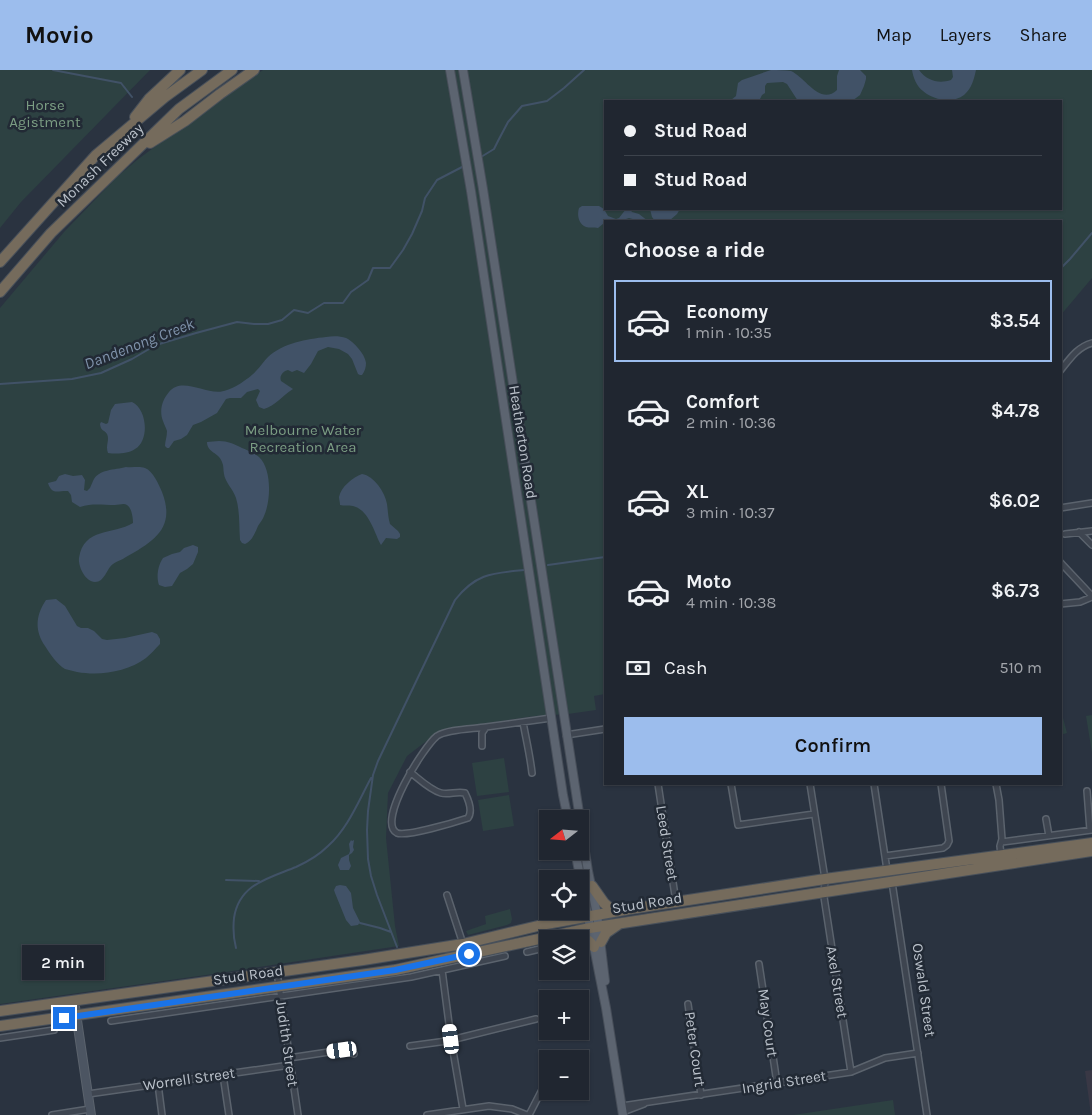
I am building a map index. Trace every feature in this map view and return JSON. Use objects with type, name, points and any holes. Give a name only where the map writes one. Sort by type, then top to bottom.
[{"type":"highway","points":[[120,135],[149,99],[180,70]]},
{"type":"highway","name":"Monash Freeway","points":[[0,262],[96,155],[202,70]]},
{"type":"highway","name":"Monash Freeway","points":[[0,292],[51,234],[179,109],[232,70]]},
{"type":"highway","points":[[133,154],[185,121],[254,70]]},
{"type":"highway","name":"Stud Road","points":[[0,1011],[463,944],[592,915],[825,879],[1092,843]]},
{"type":"highway","name":"Stud Road","points":[[579,930],[1092,851]]},
{"type":"highway","name":"Oswald Street","points":[[888,871],[892,882]]},
{"type":"highway","points":[[589,891],[613,912]]},
{"type":"highway","points":[[551,923],[554,920]]},
{"type":"highway","points":[[589,940],[597,945],[606,933],[620,923]]},
{"type":"highway","name":"Stud Road","points":[[0,1026],[280,991],[537,945]]},
{"type":"main road","name":"Heatherton Road","points":[[450,70],[471,191],[566,810]]},
{"type":"main road","name":"Heatherton Road","points":[[463,70],[578,810]]},
{"type":"main road","points":[[551,718],[564,716]]},
{"type":"main road","points":[[554,737],[566,735]]},
{"type":"main road","name":"Heatherton Road","points":[[589,904],[606,983],[606,1008],[623,1111]]},
{"type":"street","points":[[1062,369],[1078,350],[1092,343]]},
{"type":"street","points":[[1062,508],[1092,503]]},
{"type":"street","points":[[1065,534],[1092,531]]},
{"type":"street","points":[[1079,532],[1092,545]]},
{"type":"street","points":[[1062,564],[1092,596],[1080,602],[1062,604]]},
{"type":"street","points":[[410,772],[441,793],[465,793],[470,806],[468,818],[410,833],[399,834],[394,831],[392,821],[394,808],[410,772],[422,752],[438,735],[446,732],[551,718]]},
{"type":"street","points":[[523,722],[532,773]]},
{"type":"street","points":[[482,746],[482,733],[486,727]]},
{"type":"street","points":[[566,735],[604,729]]},
{"type":"street","name":"Leed Street","points":[[658,785],[676,902]]},
{"type":"street","points":[[731,785],[738,824],[814,814]]},
{"type":"street","name":"Axel Street","points":[[810,785],[851,1072]]},
{"type":"street","points":[[874,785],[888,871]]},
{"type":"street","points":[[885,856],[943,848],[947,845],[949,841],[941,785]]},
{"type":"street","points":[[996,785],[1002,839],[1000,846],[1001,856]]},
{"type":"street","points":[[1002,842],[1091,830],[1087,791]]},
{"type":"street","points":[[1046,819],[1049,836]]},
{"type":"street","name":"Oswald Street","points":[[892,882],[927,1115]]},
{"type":"street","points":[[447,894],[463,944]]},
{"type":"street","points":[[527,952],[537,945]]},
{"type":"street","name":"Stud Road","points":[[111,1021],[280,991],[410,977],[505,956]]},
{"type":"street","name":"May Court","points":[[759,964],[776,1083]]},
{"type":"street","points":[[442,970],[463,1110]]},
{"type":"street","name":"Judith Street","points":[[277,972],[298,1115]]},
{"type":"street","points":[[52,1115],[90,1112],[74,1000]]},
{"type":"street","name":"Peter Court","points":[[688,1004],[701,1095]]},
{"type":"street","points":[[410,1046],[451,1039],[536,1019]]},
{"type":"street","points":[[0,1038],[54,1030]]},
{"type":"street","points":[[290,1058],[342,1050],[354,1054]]},
{"type":"street","name":"Ingrid Street","points":[[623,1111],[640,1102],[701,1095],[851,1072],[885,1058],[918,1053]]},
{"type":"street","name":"Worrell Street","points":[[88,1094],[290,1065]]},
{"type":"street","points":[[223,1075],[229,1115]]},
{"type":"street","points":[[158,1084],[162,1115]]},
{"type":"street","points":[[427,1115],[489,1106],[512,1109],[528,1115],[539,1095]]},
{"type":"shaded area","points":[[771,70],[791,71],[813,89],[825,95],[837,90],[839,70],[860,70],[866,76],[860,95],[853,100],[797,100],[787,84],[783,82],[767,83],[765,93],[760,100],[731,100],[736,96],[738,83]]},
{"type":"shaded area","points":[[912,70],[919,70],[929,79],[942,82],[951,80],[953,77],[952,70],[976,70],[972,83],[964,95],[959,98],[943,100],[932,97],[923,91],[916,82]]},
{"type":"shaded area","points":[[582,206],[599,206],[604,209],[608,216],[616,219],[625,210],[631,210],[647,220],[629,218],[627,220],[609,219],[604,220],[604,223],[598,228],[587,227],[581,224],[578,213],[579,208]]},
{"type":"shaded area","points":[[650,210],[679,210],[670,220],[654,220]]},
{"type":"shaded area","points":[[326,337],[344,337],[356,345],[364,356],[366,363],[362,375],[358,374],[348,354],[339,349],[328,347],[318,351],[304,373],[297,370],[292,372],[288,370],[283,373],[281,381],[293,389],[272,405],[264,409],[259,407],[256,400],[260,391],[258,389],[247,392],[241,398],[226,399],[217,413],[193,425],[187,435],[174,441],[169,448],[165,446],[167,431],[161,413],[162,406],[169,392],[175,387],[189,386],[220,392],[227,390],[250,376],[268,357],[281,348],[303,341]]},
{"type":"shaded area","points":[[132,402],[141,411],[145,425],[143,439],[140,445],[132,451],[108,453],[108,436],[100,424],[101,422],[108,423],[111,410],[115,404]]},
{"type":"shaded area","points":[[207,442],[231,443],[255,454],[263,462],[266,469],[269,494],[266,510],[250,541],[245,544],[240,540],[239,513],[236,498],[227,483],[220,459],[211,451]]},
{"type":"shaded area","points":[[126,467],[145,468],[153,475],[166,504],[164,524],[160,532],[153,539],[113,564],[101,580],[91,581],[85,577],[80,565],[79,558],[82,548],[93,536],[133,523],[130,509],[124,504],[80,507],[72,502],[68,491],[56,492],[52,490],[48,483],[56,481],[59,476],[65,474],[73,476],[82,475],[85,480],[84,490],[87,491],[95,477],[99,474]]},
{"type":"shaded area","points":[[362,474],[375,481],[386,499],[390,524],[400,534],[400,537],[397,539],[386,538],[381,545],[370,522],[359,508],[340,505],[339,497],[342,490],[351,480]]},
{"type":"shaded area","points":[[193,545],[198,547],[198,552],[193,564],[180,573],[172,586],[165,587],[159,585],[158,571],[163,558]]},
{"type":"shaded area","points":[[56,599],[65,606],[77,626],[94,631],[102,639],[125,638],[152,632],[157,634],[160,644],[139,663],[122,670],[86,673],[65,669],[56,662],[41,640],[38,628],[38,617],[46,600]]},
{"type":"shaded area","points":[[351,840],[354,840],[354,850],[349,855],[351,866],[349,870],[340,870],[338,865],[341,858],[349,854]]},
{"type":"shaded area","points":[[336,886],[346,886],[351,893],[353,908],[360,922],[358,925],[351,926],[346,920],[334,890]]},
{"type":"shaded area","points":[[1092,1070],[1092,1115],[1091,1115],[1085,1071]]},
{"type":"green space","name":"Horse Agistment","points":[[0,70],[150,70],[21,202],[0,228]]},
{"type":"green space","name":"Melbourne Water Recreation Area","points":[[263,70],[1092,70],[1092,278],[1062,314],[1062,220],[604,220],[604,694],[594,696],[596,710],[535,716],[441,730],[407,756],[388,793],[386,838],[395,926],[399,946],[0,1004],[0,308],[64,232],[117,177],[225,95]]},
{"type":"green space","points":[[1062,714],[1067,733],[1062,734]]},
{"type":"green space","points":[[1092,715],[1092,753],[1086,716]]},
{"type":"green space","points":[[504,758],[509,792],[477,796],[472,763]]},
{"type":"green space","points":[[509,795],[514,826],[483,831],[478,800]]},
{"type":"green space","points":[[510,909],[511,923],[468,935],[466,931],[486,924],[485,916]]},
{"type":"green space","points":[[893,1100],[895,1115],[793,1115]]},
{"type":"waterway","points":[[53,70],[121,83],[132,97]]},
{"type":"waterway","name":"Dandenong Creek","points":[[481,157],[494,149],[508,122],[522,106],[547,101],[584,70]]},
{"type":"waterway","name":"Dandenong Creek","points":[[0,384],[72,379],[101,373],[132,359],[156,345],[196,333],[237,322],[268,324],[282,320],[294,310],[308,313],[324,303],[343,303],[351,292],[368,280],[373,268],[390,268],[412,234],[422,211],[425,198],[437,180],[464,166]]},
{"type":"waterway","points":[[1062,267],[1092,233]]},
{"type":"waterway","points":[[548,565],[604,557]]},
{"type":"waterway","points":[[397,947],[377,895],[368,859],[368,811],[373,775],[455,600],[470,584],[478,579],[503,572],[524,570]]},
{"type":"waterway","points":[[236,948],[234,918],[242,897],[266,879],[313,858],[335,839],[347,823],[371,778]]},
{"type":"waterway","points":[[226,880],[259,881]]},
{"type":"waterway","points":[[360,923],[391,932]]},
{"type":"route","points":[[64,1018],[395,970],[469,954]]}]
